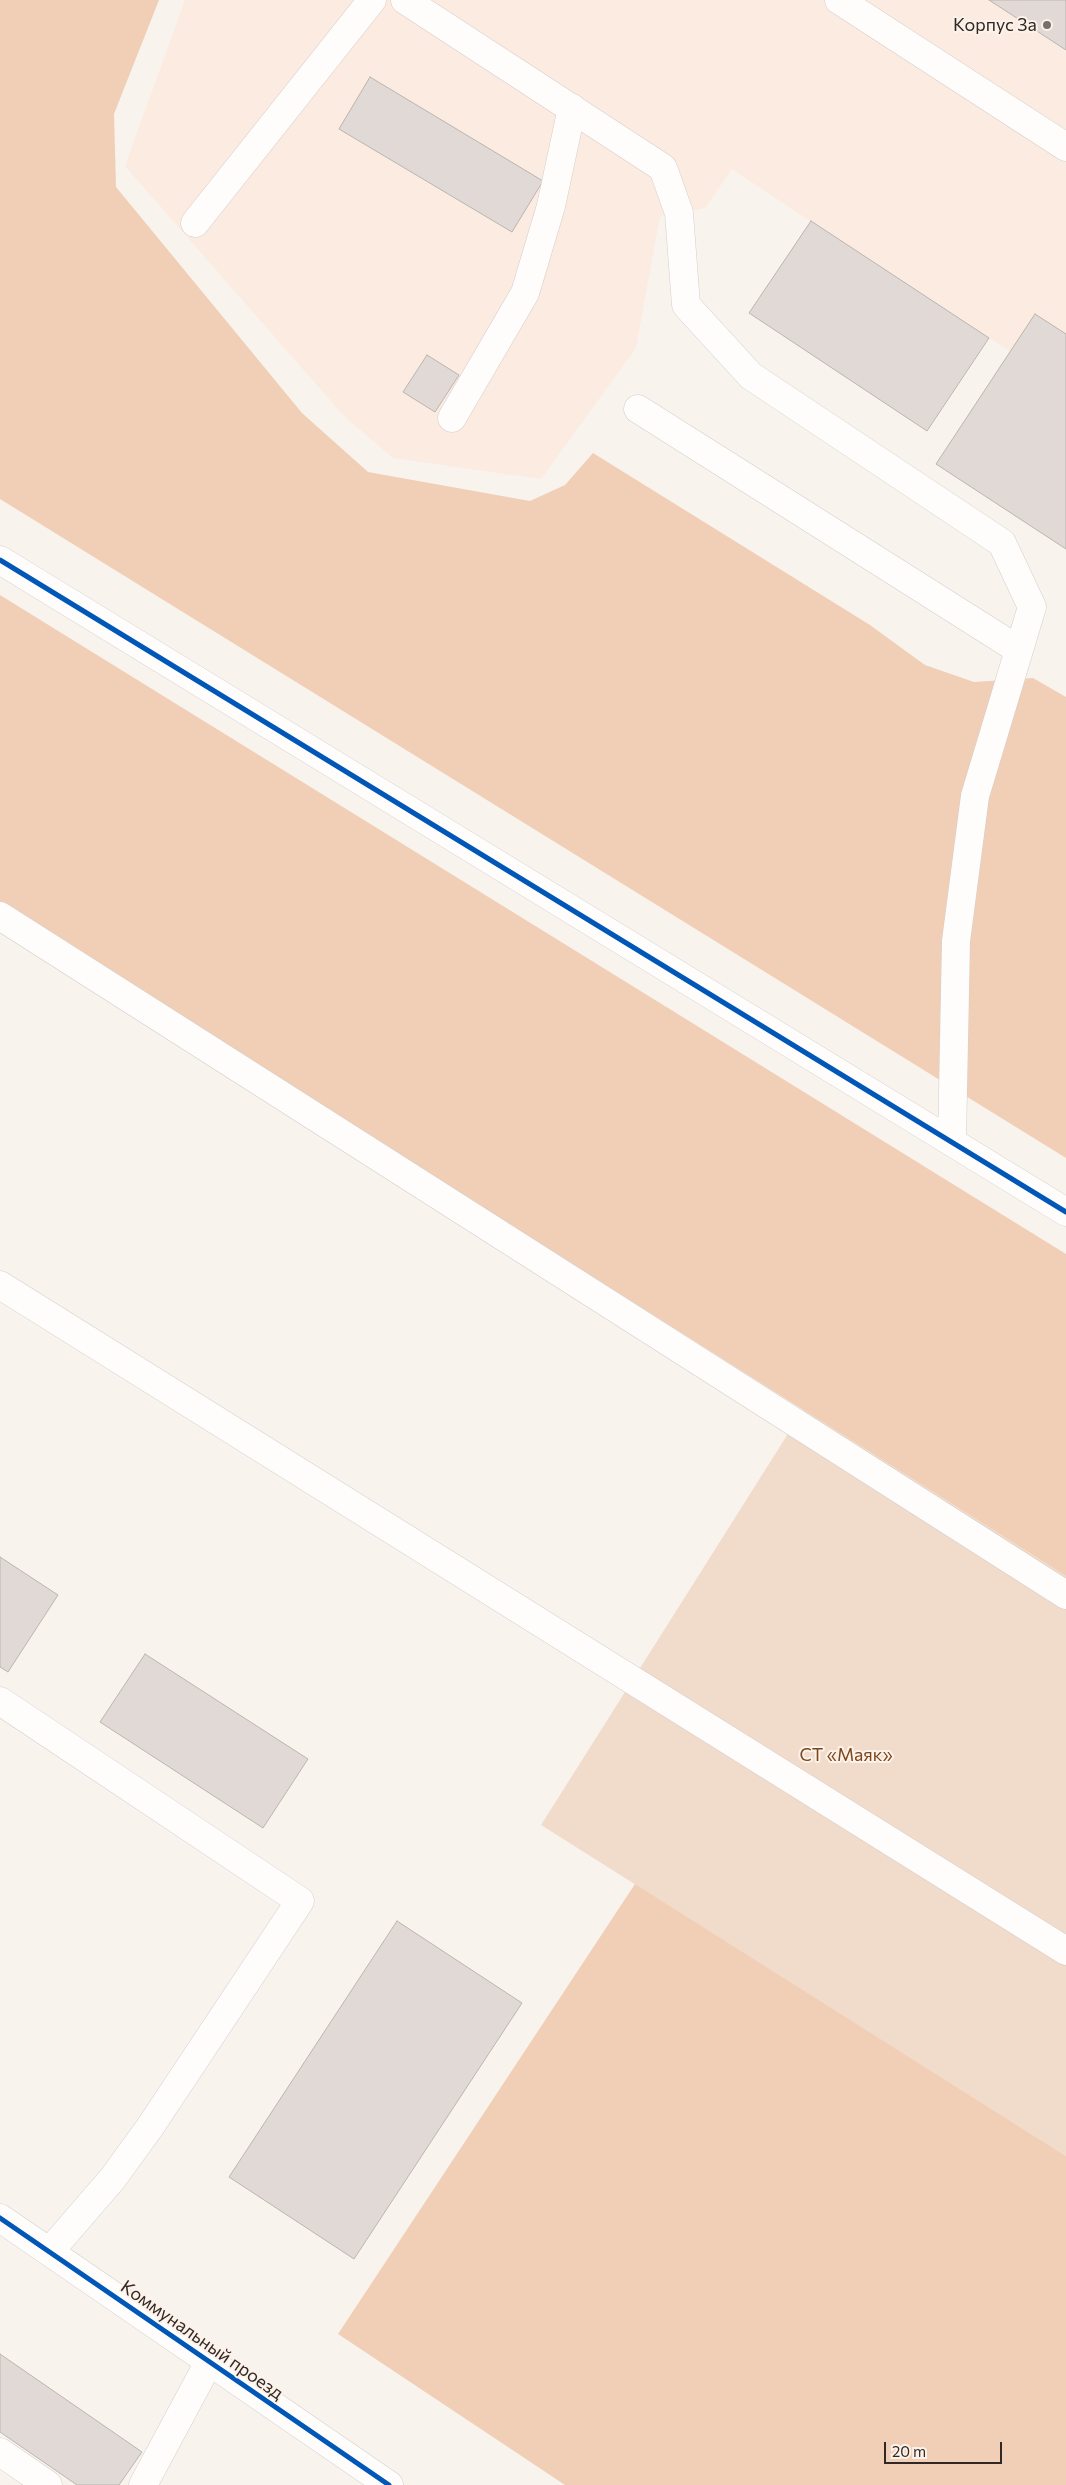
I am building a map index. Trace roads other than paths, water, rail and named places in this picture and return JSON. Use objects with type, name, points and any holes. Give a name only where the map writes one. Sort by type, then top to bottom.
[{"type":"street","points":[[195,223],[372,0]]},
{"type":"street","points":[[405,0],[663,168],[678,213],[686,305],[751,376],[1002,543],[1032,607],[975,796],[956,941],[952,1142]]},
{"type":"street","points":[[839,0],[1066,147]]},
{"type":"street","points":[[452,418],[525,293],[551,206],[572,108]]},
{"type":"street","points":[[638,409],[1019,650]]},
{"type":"street","points":[[0,560],[1066,1212]]},
{"type":"street","points":[[0,916],[1066,1595]]},
{"type":"street","points":[[0,1285],[1066,1951]]},
{"type":"street","points":[[0,1702],[300,1901],[114,2178],[50,2251]]},
{"type":"street","name":"Коммунальный проезд","points":[[0,2218],[389,2485]]},
{"type":"street","points":[[143,2485],[209,2362]]},
{"type":"street","points":[[0,2452],[48,2485]]},
{"type":"place","name":"Корпус 3a","points":[[1047,25]]},
{"type":"park label","name":"СТ «Маяк»","points":[[846,1755]]}]
